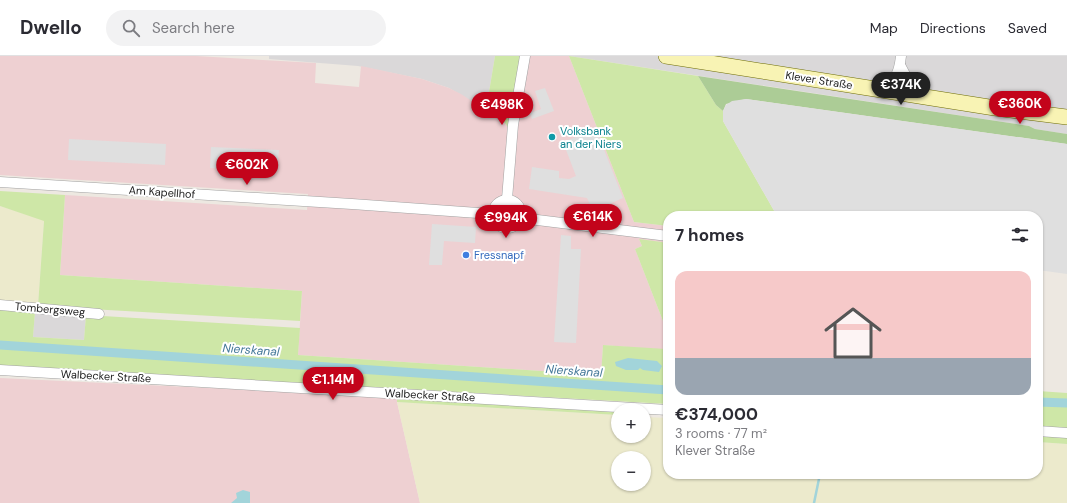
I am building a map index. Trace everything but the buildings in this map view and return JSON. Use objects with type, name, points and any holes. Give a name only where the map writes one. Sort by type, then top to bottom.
[{"type":"main road","name":"Klever Straße","points":[[666,56],[1067,117]]},
{"type":"street","points":[[507,199],[513,125],[524,56]]},
{"type":"street","points":[[877,89],[892,82],[897,74],[901,61]]},
{"type":"street","points":[[901,61],[908,80],[930,97]]},
{"type":"street","name":"Am Kapellhof","points":[[0,182],[331,202],[492,214]]},
{"type":"street","points":[[507,199],[517,203],[520,208],[521,218],[515,226],[505,228],[496,224],[492,214],[496,203],[507,199]]},
{"type":"street","points":[[521,218],[663,235]]},
{"type":"street","name":"Tombergsweg","points":[[0,305],[99,314]]},
{"type":"street","name":"Walbecker Straße","points":[[0,370],[663,410]]},
{"type":"street","points":[[1043,431],[1067,433]]},
{"type":"shaded area","points":[[0,56],[196,56],[316,63],[315,83],[359,87],[361,66],[422,79],[449,88],[461,94],[505,123],[524,56],[569,56],[634,222],[663,225],[663,243],[639,239],[642,246],[635,249],[663,321],[663,350],[603,345],[601,375],[298,355],[302,291],[60,275],[65,195],[307,210],[308,194],[0,175]]},
{"type":"shaded area","points":[[269,56],[495,56],[486,110],[449,88],[422,79],[358,66],[269,59]]},
{"type":"shaded area","points":[[569,56],[1067,56],[1067,134],[1035,129],[1029,126]]},
{"type":"shaded area","points":[[545,88],[554,111],[532,119],[530,113],[541,109],[535,91]]},
{"type":"shaded area","points":[[746,99],[1067,144],[1067,274],[1043,271],[1043,211],[774,211],[723,121],[723,111],[726,105],[732,101]]},
{"type":"shaded area","points":[[596,129],[623,198],[599,209],[592,208],[587,198],[529,189],[532,167],[559,171],[559,178],[569,179],[576,176],[563,142]]},
{"type":"shaded area","points":[[69,139],[166,144],[165,165],[68,160]]},
{"type":"shaded area","points":[[211,147],[279,150],[277,172],[210,168]]},
{"type":"shaded area","points":[[0,206],[44,220],[38,306],[0,303]]},
{"type":"shaded area","points":[[432,224],[476,227],[475,243],[444,241],[442,265],[429,265]]},
{"type":"shaded area","points":[[561,235],[571,236],[571,249],[581,249],[576,343],[554,342]]},
{"type":"shaded area","points":[[35,312],[86,315],[84,340],[33,337]]},
{"type":"shaded area","points":[[0,378],[397,398],[420,503],[0,503]]},
{"type":"shaded area","points":[[397,402],[611,415],[611,443],[651,443],[651,417],[663,418],[663,479],[1043,479],[1043,442],[1067,444],[1067,503],[420,503]]},
{"type":"green space","points":[[495,56],[525,56],[512,134],[505,123],[486,110]]},
{"type":"green space","points":[[569,56],[698,76],[716,105],[723,111],[723,121],[774,211],[663,211],[663,225],[634,222]]},
{"type":"green space","points":[[698,76],[1029,126],[1035,129],[1067,134],[1067,144],[746,99],[726,104],[723,111],[716,105]]},
{"type":"green space","points":[[0,191],[65,195],[60,275],[302,291],[300,321],[38,306],[44,221],[0,206]]},
{"type":"green space","points":[[639,239],[663,242],[663,321],[635,249],[642,246]]},
{"type":"green space","points":[[0,308],[35,312],[33,337],[84,340],[86,315],[300,328],[298,355],[601,375],[603,345],[663,349],[663,404],[0,366]]},
{"type":"green space","points":[[1043,391],[1067,393],[1067,429],[1043,427]]},
{"type":"green space","points":[[397,398],[611,411],[611,415],[397,402]]},
{"type":"green space","points":[[1043,436],[1067,438],[1067,444],[1043,442]]},
{"type":"water","points":[[628,358],[657,361],[662,366],[659,372],[643,370],[640,368],[638,370],[626,370],[616,366],[615,362]]},
{"type":"water","points":[[243,490],[250,492],[250,503],[231,503],[237,498],[236,493]]},
{"type":"waterway","name":"Nierskanal","points":[[0,345],[663,390]]},
{"type":"waterway","name":"Nierskanal","points":[[1043,402],[1067,403]]},
{"type":"waterway","points":[[814,503],[819,479]]},
{"type":"place","name":"Volksbank an der Niers","points":[[552,137]]},
{"type":"place","name":"Fressnapf","points":[[466,255]]}]
